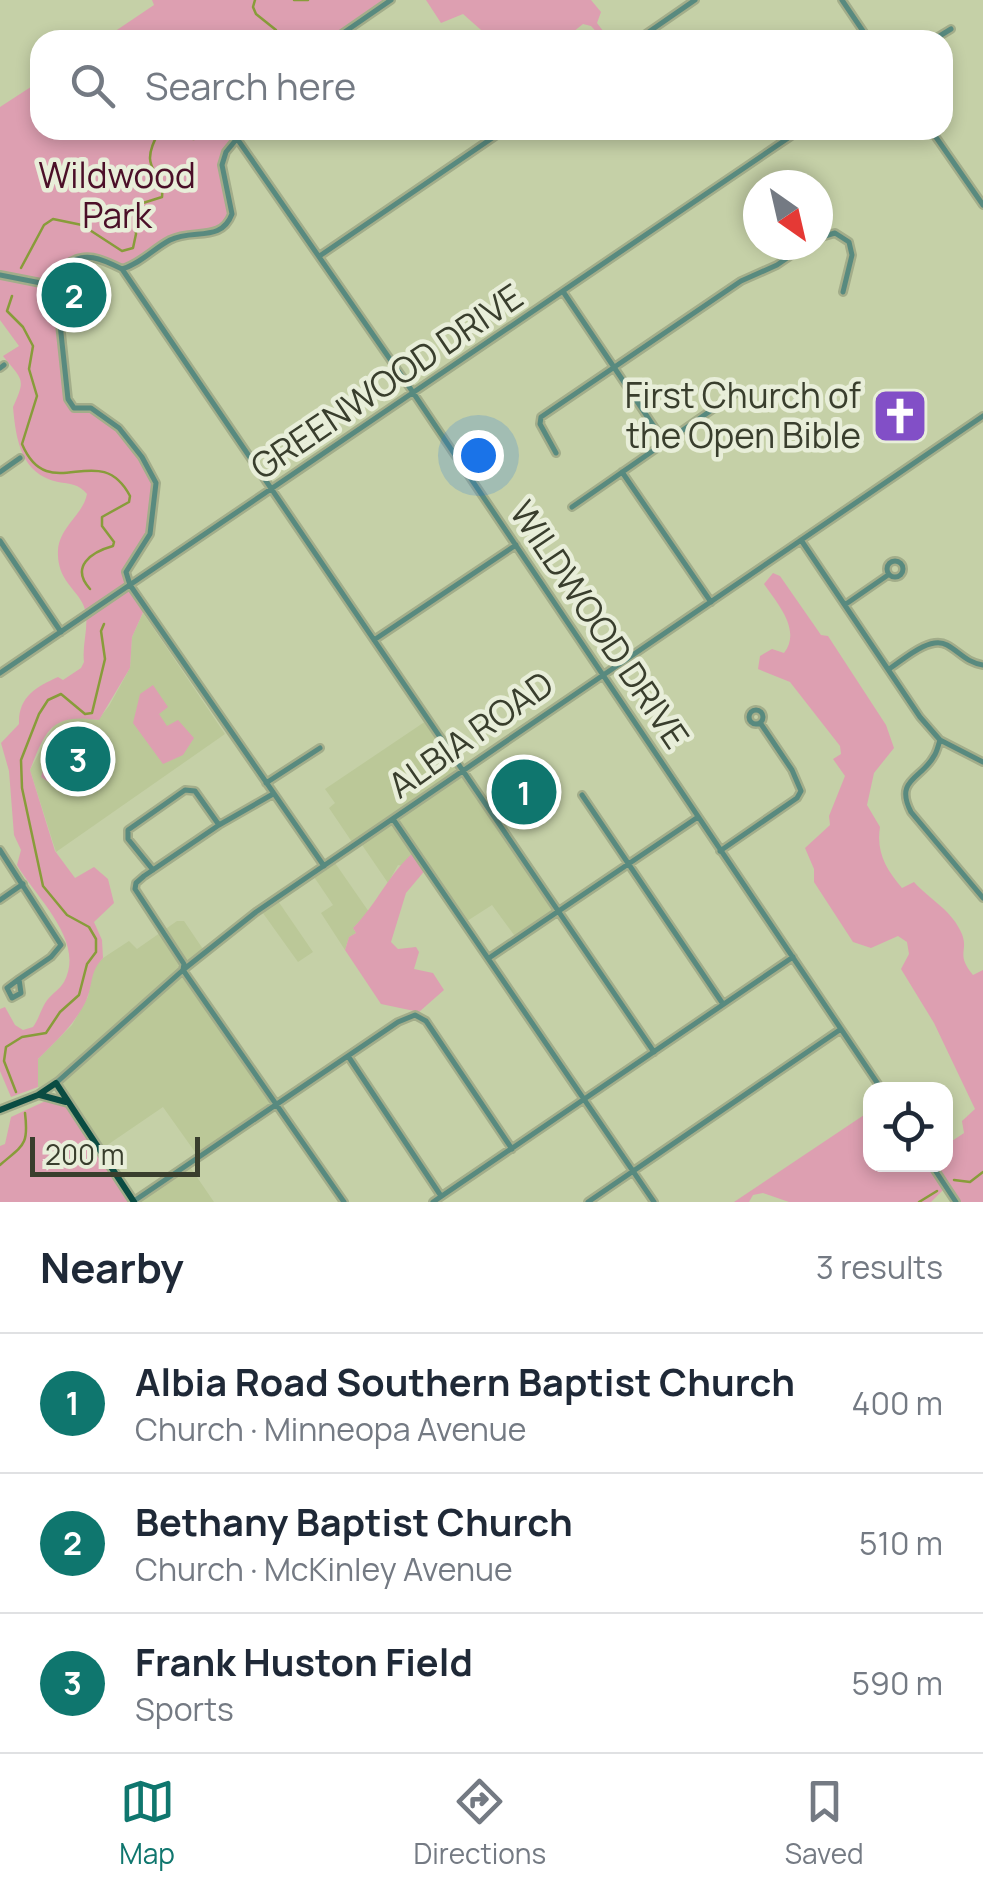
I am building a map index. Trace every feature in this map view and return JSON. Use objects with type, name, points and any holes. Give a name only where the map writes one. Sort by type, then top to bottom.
[{"type":"main road","name":"ALBIA ROAD","points":[[0,1110],[38,1096],[56,1083]]},
{"type":"main road","points":[[56,1083],[134,1202]]},
{"type":"main road","points":[[38,1096],[60,1098],[71,1105]]},
{"type":"street","points":[[348,30],[391,0]]},
{"type":"street","points":[[652,30],[695,0]]},
{"type":"street","points":[[842,0],[863,30]]},
{"type":"street","points":[[122,269],[173,238],[212,234],[227,224],[232,214],[222,165],[226,152],[238,140]]},
{"type":"street","name":"WILDWOOD DRIVE","points":[[238,140],[414,394],[877,1082]]},
{"type":"street","points":[[320,256],[489,140]]},
{"type":"street","name":"GREENWOOD DRIVE","points":[[0,674],[786,140]]},
{"type":"street","points":[[938,140],[983,205]]},
{"type":"street","points":[[833,233],[849,242],[852,255],[843,292]]},
{"type":"street","points":[[0,275],[36,284],[50,283],[63,267],[83,256],[122,269],[654,1052]]},
{"type":"street","points":[[556,453],[540,424],[541,417],[741,281],[784,260]]},
{"type":"street","points":[[50,283],[58,305],[68,399],[74,408],[91,408],[119,428],[156,482],[150,534],[126,572],[130,585],[324,866]]},
{"type":"street","points":[[564,293],[665,443]]},
{"type":"street","points":[[572,507],[740,391]]},
{"type":"street","name":"ALBIA ROAD","points":[[56,1083],[183,970],[256,912],[983,416]]},
{"type":"street","points":[[0,472],[20,458]]},
{"type":"street","points":[[622,472],[712,602]]},
{"type":"street","points":[[801,540],[923,721],[940,740],[983,762]]},
{"type":"street","points":[[0,541],[61,632]]},
{"type":"street","points":[[374,640],[516,545]]},
{"type":"street","points":[[846,604],[888,574]]},
{"type":"street","points":[[889,669],[935,642],[944,643],[968,662],[983,665]]},
{"type":"street","points":[[720,852],[801,791],[791,768],[761,724]]},
{"type":"street","points":[[940,740],[934,757],[910,781],[906,802],[983,898]]},
{"type":"street","points":[[266,784],[320,748]]},
{"type":"street","points":[[153,870],[128,839],[128,830],[185,790],[195,791],[218,825]]},
{"type":"street","points":[[273,794],[218,825],[136,883],[134,890],[184,964],[183,970],[344,1202]]},
{"type":"street","points":[[582,795],[724,1004]]},
{"type":"street","points":[[489,958],[698,817]]},
{"type":"street","points":[[393,818],[654,1202]]},
{"type":"street","points":[[0,850],[61,945],[19,980]]},
{"type":"street","points":[[0,900],[23,884]]},
{"type":"street","points":[[433,1202],[793,958]]},
{"type":"street","points":[[134,1202],[398,1022],[415,1016],[423,1018],[512,1148]]},
{"type":"street","points":[[588,1202],[841,1029]]},
{"type":"street","points":[[348,1056],[442,1196]]},
{"type":"street","points":[[936,1172],[956,1202]]},
{"type":"shaded area","points":[[143,613],[225,734],[56,852],[30,770],[54,725],[71,716],[98,720],[109,706],[130,668],[132,637]]},
{"type":"shaded area","points":[[429,719],[558,911],[517,939],[492,905],[464,923],[430,870],[398,865],[388,883],[360,842],[354,845],[329,808],[335,803],[325,789]]},
{"type":"shaded area","points":[[333,860],[369,912],[353,928],[356,933],[349,937],[345,950],[321,913],[333,905],[312,874]]},
{"type":"shaded area","points":[[276,898],[313,952],[298,962],[260,909]]},
{"type":"shaded area","points":[[177,921],[184,921],[205,952],[184,970],[275,1104],[200,1159],[163,1107],[100,1150],[57,1083],[44,1092],[38,1087],[37,1060],[72,1025],[88,997],[93,969],[103,958],[129,941],[137,949]]},
{"type":"shaded area","points":[[188,1164],[214,1202],[134,1202]]},
{"type":"green space","points":[[152,0],[384,0],[340,30],[117,30],[154,5]]},
{"type":"green space","points":[[426,0],[591,0],[601,12],[597,23],[602,30],[583,24],[576,30],[481,30],[463,14],[441,23]]},
{"type":"green space","name":"Wildwood Park","points":[[30,88],[30,140],[238,140],[224,166],[232,214],[222,229],[173,238],[122,269],[83,257],[63,267],[50,283],[74,408],[91,408],[106,418],[132,443],[156,483],[150,534],[129,564],[127,577],[145,608],[132,637],[130,668],[99,720],[71,719],[53,727],[30,770],[55,851],[75,878],[94,867],[108,879],[114,903],[94,922],[102,940],[103,958],[80,1011],[38,1059],[38,1087],[11,1097],[0,1071],[0,1009],[5,1007],[15,1025],[23,1030],[33,1027],[46,1002],[64,982],[69,951],[56,920],[17,865],[21,850],[14,835],[9,771],[1,743],[19,724],[19,715],[30,694],[58,677],[63,680],[84,662],[86,614],[61,571],[58,550],[87,494],[77,486],[36,472],[23,454],[16,432],[13,407],[20,380],[3,356],[19,346],[0,320],[0,107]]},
{"type":"green space","points":[[773,573],[780,576],[821,635],[828,636],[886,725],[894,748],[874,773],[867,805],[880,827],[881,852],[902,888],[914,882],[951,916],[963,937],[967,967],[973,975],[983,970],[983,1202],[956,1202],[946,1187],[931,1202],[789,1202],[763,1193],[753,1195],[749,1202],[734,1202],[863,1116],[863,1172],[953,1172],[953,1140],[964,1133],[962,1121],[975,1109],[934,1023],[901,969],[909,954],[907,942],[898,936],[871,948],[853,942],[814,882],[814,869],[805,848],[830,825],[829,816],[845,776],[833,759],[841,754],[840,746],[790,682],[758,669],[760,656],[772,649],[784,653],[790,635],[786,617],[764,584]]},
{"type":"green space","points":[[153,685],[168,707],[159,714],[167,726],[178,720],[194,738],[183,755],[163,764],[133,723],[140,694]]},
{"type":"green space","points":[[63,732],[74,732],[109,755],[105,773],[90,786],[66,789],[41,777],[50,749]]},
{"type":"green space","points":[[415,851],[427,868],[406,893],[391,942],[398,949],[416,947],[419,952],[414,969],[433,973],[444,990],[419,1012],[381,1004],[345,950],[349,937],[356,933],[353,928]]},
{"type":"green space","points":[[52,1098],[71,1105],[134,1202],[0,1202],[0,1146],[5,1144],[11,1117]]},
{"type":"waterway","points":[[255,0],[256,14],[276,30]]},
{"type":"waterway","points":[[294,0],[308,0]]},
{"type":"waterway","points":[[21,268],[44,225],[53,219],[82,225],[122,251],[133,248],[134,213],[143,203],[162,197],[150,162],[155,140]]},
{"type":"waterway","points":[[12,296],[7,311],[23,327],[33,346],[29,369],[37,396],[22,444],[33,462],[46,471],[104,472],[118,479],[130,496],[129,502],[102,517],[102,526],[114,542],[91,556],[83,567],[84,581],[90,589]]},
{"type":"waterway","points":[[16,1092],[4,1061],[6,1047],[22,1037],[46,1033],[60,1012],[79,995],[87,964],[96,952],[96,939],[89,927],[67,915],[43,886],[22,788],[21,760],[48,700],[61,694],[85,714],[92,713],[105,659],[101,631],[104,624]]},
{"type":"waterway","points":[[0,1165],[23,1144],[25,1113]]},
{"type":"waterway","points":[[954,1180],[970,1182],[983,1172]]},
{"type":"waterway","points":[[919,1202],[937,1191]]},
{"type":"place","name":"Bethany Baptist Church","points":[[74,295]]},
{"type":"place","name":"First Church of the Open Bible","points":[[900,416]]},
{"type":"place","name":"Frank Huston Field","points":[[78,759]]},
{"type":"place","name":"Albia Road Southern Baptist Church","points":[[524,792]]}]
